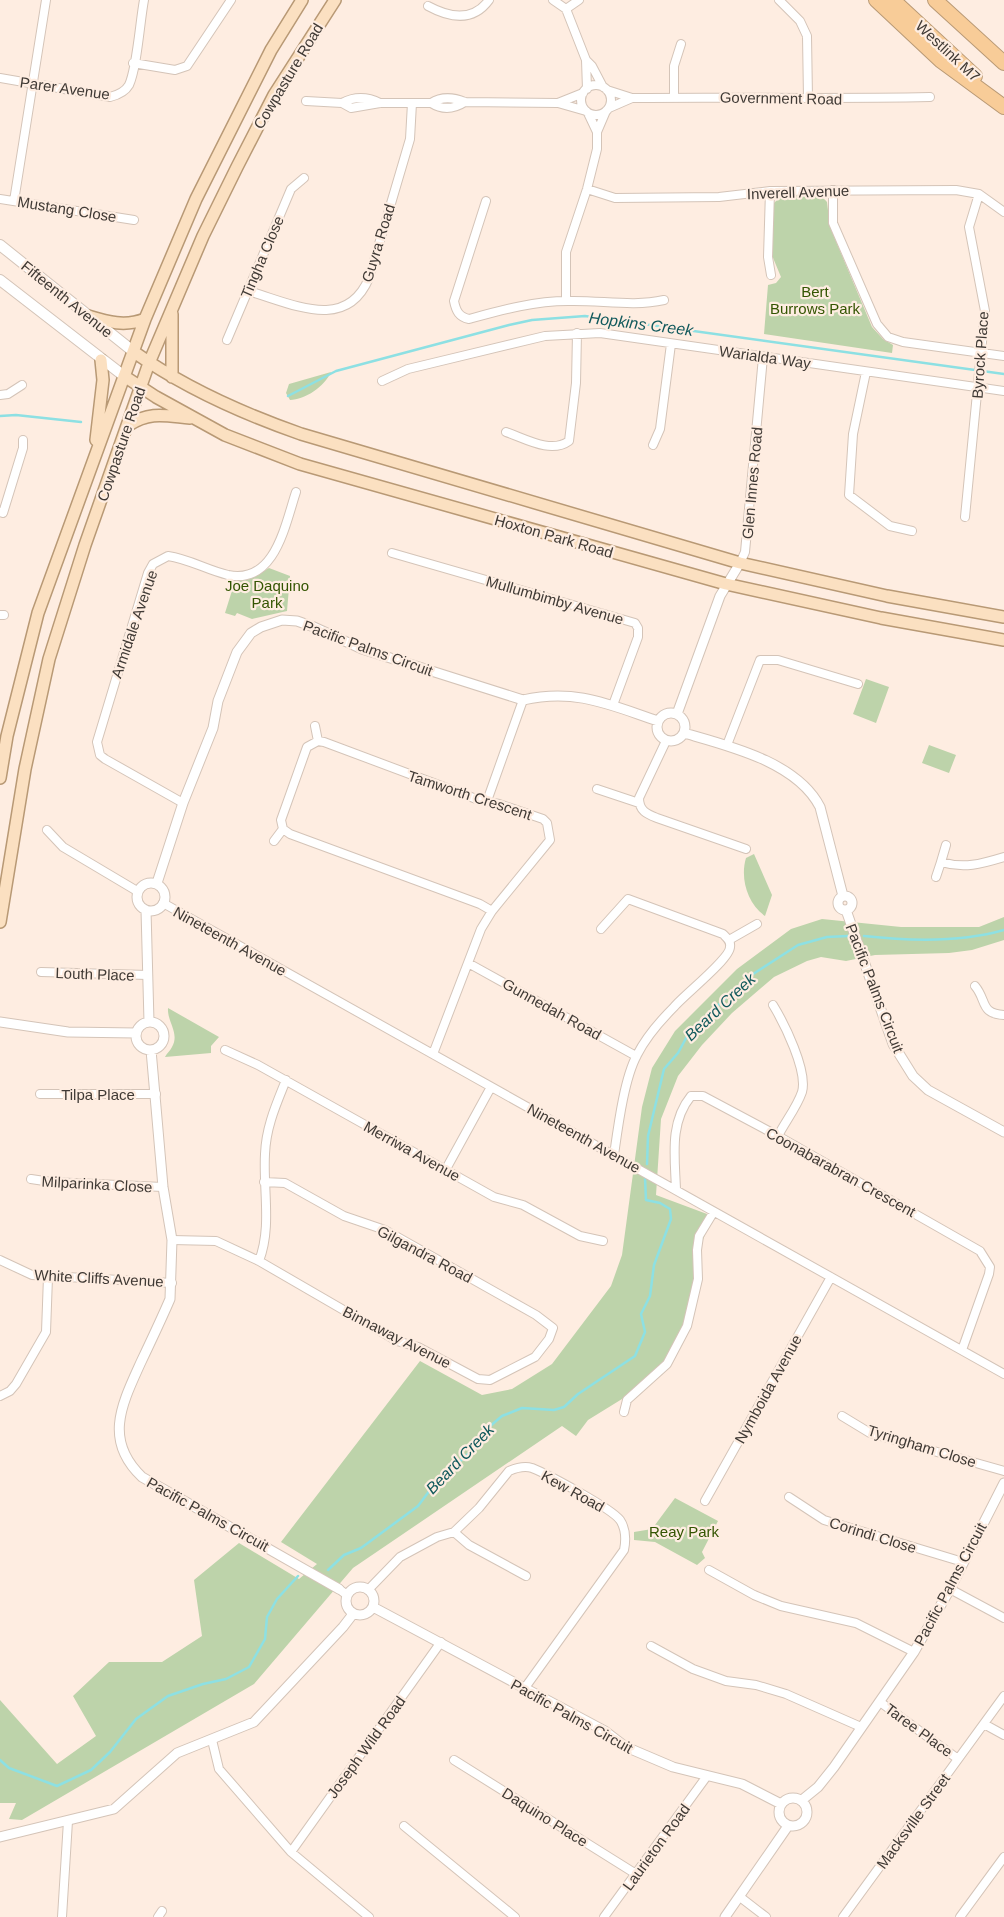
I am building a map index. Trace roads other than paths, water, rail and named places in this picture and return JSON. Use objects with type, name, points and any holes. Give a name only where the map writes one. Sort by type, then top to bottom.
[{"type":"highway","points":[[876,0],[940,60],[1004,107]]},
{"type":"highway","name":"Westlink M7","points":[[893,0],[1004,102]]},
{"type":"highway","name":"Westlink M7","points":[[935,0],[1004,63]]},
{"type":"highway","points":[[947,0],[1004,59]]},
{"type":"main road","name":"Cowpasture Road","points":[[0,778],[7,736],[36,622],[145,319],[196,199],[271,50],[302,0]]},
{"type":"main road","name":"Cowpasture Road","points":[[0,922],[25,769],[49,659],[85,545],[129,425],[140,387],[172,306],[203,236],[274,95],[334,0]]},
{"type":"main road","name":"Fifteenth Avenue","points":[[0,245],[134,352]]},
{"type":"main road","name":"Fifteenth Avenue","points":[[0,280],[124,376]]},
{"type":"main road","points":[[172,306],[170,354],[172,377]]},
{"type":"main road","points":[[88,316],[111,323],[126,324],[145,319]]},
{"type":"main road","name":"Hoxton Park Road","points":[[134,352],[172,377],[256,418],[301,434],[740,563],[887,596],[1004,616]]},
{"type":"main road","points":[[93,461],[103,380],[101,360]]},
{"type":"main road","name":"Hoxton Park Road","points":[[124,376],[140,387],[225,434],[300,464],[726,584],[881,618],[1004,640]]},
{"type":"main road","points":[[129,425],[148,415],[194,418]]},
{"type":"street","points":[[14,201],[46,0]]},
{"type":"street","name":"Parer Avenue","points":[[0,78],[110,97],[118,95],[128,86],[144,0]]},
{"type":"street","points":[[133,63],[175,70],[187,66],[231,0]]},
{"type":"street","points":[[428,6],[441,13],[466,16],[483,8],[489,0]]},
{"type":"street","points":[[554,0],[566,9],[586,60],[585,91],[581,103],[597,132]]},
{"type":"street","points":[[566,9],[579,0]]},
{"type":"street","points":[[779,0],[800,21],[807,36],[808,98]]},
{"type":"street","points":[[674,97],[674,66],[681,44]]},
{"type":"street","points":[[566,301],[566,252],[587,189],[597,149],[597,132],[610,98],[592,66],[586,60]]},
{"type":"street","points":[[558,103],[595,86],[605,89]]},
{"type":"street","name":"Government Road","points":[[605,89],[632,98],[808,98],[828,100],[930,97]]},
{"type":"street","name":"Government Road","points":[[607,109],[632,98]]},
{"type":"street","points":[[306,101],[342,103],[351,108],[380,103],[431,103],[438,108],[457,107],[465,102],[558,103],[598,115],[607,109]]},
{"type":"street","name":"Guyra Road","points":[[248,291],[314,310],[330,312],[345,307],[361,295],[369,278],[410,139],[412,103]]},
{"type":"street","name":"Tingha Close","points":[[227,340],[291,189],[304,178]]},
{"type":"street","name":"Inverell Avenue","points":[[587,189],[615,198],[720,197],[770,191],[956,190],[979,194],[1004,212]]},
{"type":"street","points":[[832,190],[833,223],[877,324],[888,337],[903,342],[1004,356]]},
{"type":"street","points":[[770,191],[768,257],[771,275]]},
{"type":"street","name":"Byrock Place","points":[[965,517],[986,311],[969,227],[979,194]]},
{"type":"street","name":"Mustang Close","points":[[0,199],[134,220]]},
{"type":"street","points":[[486,201],[454,301],[455,310],[460,315],[469,319],[524,304],[566,301],[644,304],[664,300]]},
{"type":"street","points":[[506,432],[548,446],[561,447],[569,441],[576,383],[577,334]]},
{"type":"street","name":"Warialda Way","points":[[382,381],[408,370],[545,336],[600,334],[1004,391]]},
{"type":"street","points":[[653,445],[660,429],[671,344]]},
{"type":"street","name":"Glen Innes Road","points":[[677,714],[720,596],[746,552],[763,357]]},
{"type":"street","points":[[866,372],[853,434],[849,495],[890,526],[912,531]]},
{"type":"street","points":[[0,395],[8,394],[22,385]]},
{"type":"street","points":[[0,512],[4,513],[23,448],[22,440]]},
{"type":"street","name":"Armidale Avenue","points":[[183,802],[105,760],[97,750],[97,742],[117,671],[148,573],[153,564],[168,556],[226,574],[244,577],[253,573],[265,565],[275,553],[296,492]]},
{"type":"street","name":"Mullumbimby Avenue","points":[[392,553],[635,624],[638,628],[638,638],[614,705]]},
{"type":"street","name":"Pacific Palms Circuit","points":[[157,884],[183,802],[214,728],[218,701],[237,652],[251,633],[271,623],[282,620],[297,621],[314,626],[362,648],[523,700],[550,695],[584,697],[614,705],[658,721]]},
{"type":"street","points":[[684,733],[726,746],[760,660],[778,660],[858,684]]},
{"type":"street","points":[[487,801],[523,700]]},
{"type":"street","points":[[666,714],[677,714],[684,722],[684,733],[678,740],[666,741],[657,732],[658,721],[666,714]]},
{"type":"street","points":[[315,726],[318,741],[307,747],[280,820],[284,829],[290,834],[492,910]]},
{"type":"street","name":"Tamworth Crescent","points":[[318,741],[542,819],[547,823],[550,840],[492,910],[481,929],[433,1054]]},
{"type":"street","points":[[639,802],[641,793],[666,741]]},
{"type":"street","name":"Pacific Palms Circuit","points":[[726,746],[786,770],[814,794],[820,807],[843,896],[852,901],[851,908],[846,910],[894,1044],[913,1076],[928,1090],[1004,1132]]},
{"type":"street","points":[[597,789],[639,802],[646,814],[746,849]]},
{"type":"street","points":[[274,841],[284,829]]},
{"type":"street","points":[[48,830],[63,847],[137,891]]},
{"type":"street","points":[[936,877],[946,845]]},
{"type":"street","points":[[941,862],[956,867],[976,866],[1004,857]]},
{"type":"street","points":[[146,910],[158,909],[163,903],[164,892],[157,884],[145,883],[137,891],[137,901],[146,910],[150,1022]]},
{"type":"street","points":[[601,930],[628,899],[723,934],[729,940],[730,946],[725,959],[687,992],[659,1022],[636,1056],[623,1102],[614,1155]]},
{"type":"street","name":"Nineteenth Avenue","points":[[163,903],[638,1168],[713,1213],[832,1277],[1004,1374]]},
{"type":"street","points":[[729,940],[757,924]]},
{"type":"street","name":"Gunnedah Road","points":[[468,963],[636,1056]]},
{"type":"street","name":"Louth Place","points":[[42,972],[148,975]]},
{"type":"street","points":[[975,986],[980,992],[983,1005],[994,1014],[1004,1015]]},
{"type":"street","points":[[773,1006],[782,1019],[800,1066],[803,1082],[802,1092],[778,1136]]},
{"type":"street","points":[[0,1022],[68,1032],[136,1033]]},
{"type":"street","points":[[150,1022],[160,1025],[165,1035],[161,1046],[151,1050],[141,1047],[137,1041],[136,1033],[142,1024],[150,1022]]},
{"type":"street","name":"Pacific Palms Circuit","points":[[151,1050],[163,1187],[172,1240],[172,1283],[170,1299],[121,1406],[118,1427],[121,1446],[126,1458],[142,1477],[343,1592]]},
{"type":"street","name":"Merriwa Avenue","points":[[225,1050],[258,1064],[494,1197],[523,1205],[580,1236],[603,1242]]},
{"type":"street","points":[[259,1261],[265,1245],[267,1220],[264,1182],[268,1124],[286,1080]]},
{"type":"street","points":[[446,1169],[491,1087]]},
{"type":"street","name":"Tilpa Place","points":[[40,1094],[156,1094]]},
{"type":"street","name":"Coonabarabran Crescent","points":[[676,1190],[674,1139],[684,1105],[691,1096],[702,1096],[778,1136],[980,1251],[990,1267],[989,1274],[962,1350]]},
{"type":"street","name":"Milparinka Close","points":[[31,1179],[163,1187]]},
{"type":"street","name":"Gilgandra Road","points":[[264,1182],[285,1183],[344,1216],[385,1230],[536,1315],[553,1328]]},
{"type":"street","points":[[624,1412],[627,1400],[667,1364],[688,1326],[698,1279],[697,1250],[699,1236],[713,1213]]},
{"type":"street","name":"Binnaway Avenue","points":[[172,1240],[216,1241],[259,1261],[397,1341],[418,1347],[478,1379],[490,1380],[535,1357],[549,1339],[553,1328]]},
{"type":"street","name":"White Cliffs Avenue","points":[[0,1260],[28,1274],[48,1277],[172,1283]]},
{"type":"street","points":[[0,1396],[10,1391],[16,1384],[46,1332],[48,1277]]},
{"type":"street","name":"Nymboida Avenue","points":[[705,1501],[832,1277]]},
{"type":"street","name":"Tyringham Close","points":[[842,1416],[870,1433],[1004,1471]]},
{"type":"street","name":"Kew Road","points":[[368,1590],[400,1557],[437,1537],[454,1532],[479,1508],[500,1479],[509,1471],[518,1468],[531,1468],[600,1505],[614,1514],[623,1525],[626,1542],[624,1550],[524,1689]]},
{"type":"street","name":"Pacific Palms Circuit","points":[[802,1800],[818,1787],[914,1652],[950,1589],[1003,1485]]},
{"type":"street","name":"Corindi Close","points":[[789,1497],[824,1520],[963,1562]]},
{"type":"street","points":[[454,1532],[469,1545],[526,1576]]},
{"type":"street","points":[[709,1570],[754,1595],[781,1606],[856,1623],[914,1652]]},
{"type":"street","points":[[356,1588],[368,1590],[373,1598],[372,1607],[362,1615],[352,1614],[343,1592],[356,1588]]},
{"type":"street","points":[[950,1589],[1004,1618]]},
{"type":"street","name":"Pacific Palms Circuit","points":[[372,1607],[441,1642],[524,1689],[605,1731],[626,1747],[673,1767],[742,1784],[780,1804]]},
{"type":"street","points":[[0,1837],[114,1809],[177,1753],[254,1722],[343,1627],[352,1614]]},
{"type":"street","name":"Joseph Wild Road","points":[[291,1852],[441,1642]]},
{"type":"street","points":[[651,1646],[693,1669],[726,1681],[786,1694],[861,1727]]},
{"type":"street","name":"Macksville Street","points":[[843,1917],[1004,1696]]},
{"type":"street","name":"Taree Place","points":[[880,1702],[958,1759]]},
{"type":"street","points":[[984,1724],[1004,1736]]},
{"type":"street","points":[[212,1740],[219,1769],[291,1852],[369,1917]]},
{"type":"street","name":"Daquino Place","points":[[454,1760],[636,1874]]},
{"type":"street","name":"Laurieton Road","points":[[604,1917],[707,1776]]},
{"type":"street","points":[[792,1798],[802,1800],[807,1810],[805,1820],[800,1825],[788,1826],[779,1817],[780,1804],[792,1798]]},
{"type":"street","points":[[62,1917],[68,1821]]},
{"type":"street","points":[[404,1826],[515,1917]]},
{"type":"street","points":[[725,1917],[788,1826]]},
{"type":"street","points":[[960,1917],[1004,1857]]},
{"type":"street","points":[[740,1897],[766,1917]]},
{"type":"waterway","name":"Hopkins Creek","points":[[288,396],[336,371],[509,325],[532,320],[585,316],[1004,374]]},
{"type":"waterway","name":"Hopkins Creek","points":[[0,416],[16,415],[81,422]]},
{"type":"waterway","name":"Beard Creek","points":[[864,936],[934,940],[970,937],[1004,930]]},
{"type":"waterway","name":"Beard Creek","points":[[647,1164],[648,1136],[664,1069],[678,1053],[690,1031],[750,976],[798,945],[827,937],[848,936]]},
{"type":"waterway","name":"Beard Creek","points":[[328,1570],[344,1555],[361,1548],[418,1506],[436,1482],[475,1448],[489,1427],[502,1416],[522,1408],[554,1410],[564,1407],[578,1394],[635,1356],[645,1332],[641,1314],[650,1296],[654,1265],[671,1219],[670,1209],[660,1203],[646,1200],[645,1178]]},
{"type":"waterway","name":"Beard Creek","points":[[0,1760],[9,1768],[57,1786],[91,1770],[110,1752],[136,1719],[168,1696],[203,1684],[226,1679],[249,1667],[265,1639],[267,1617],[277,1599],[298,1576]]},
{"type":"park label","name":"Bert Burrows Park","points":[[815,300]]},
{"type":"park label","name":"Joe Daquino Park","points":[[267,594]]},
{"type":"park label","name":"Reay Park","points":[[684,1531]]}]
